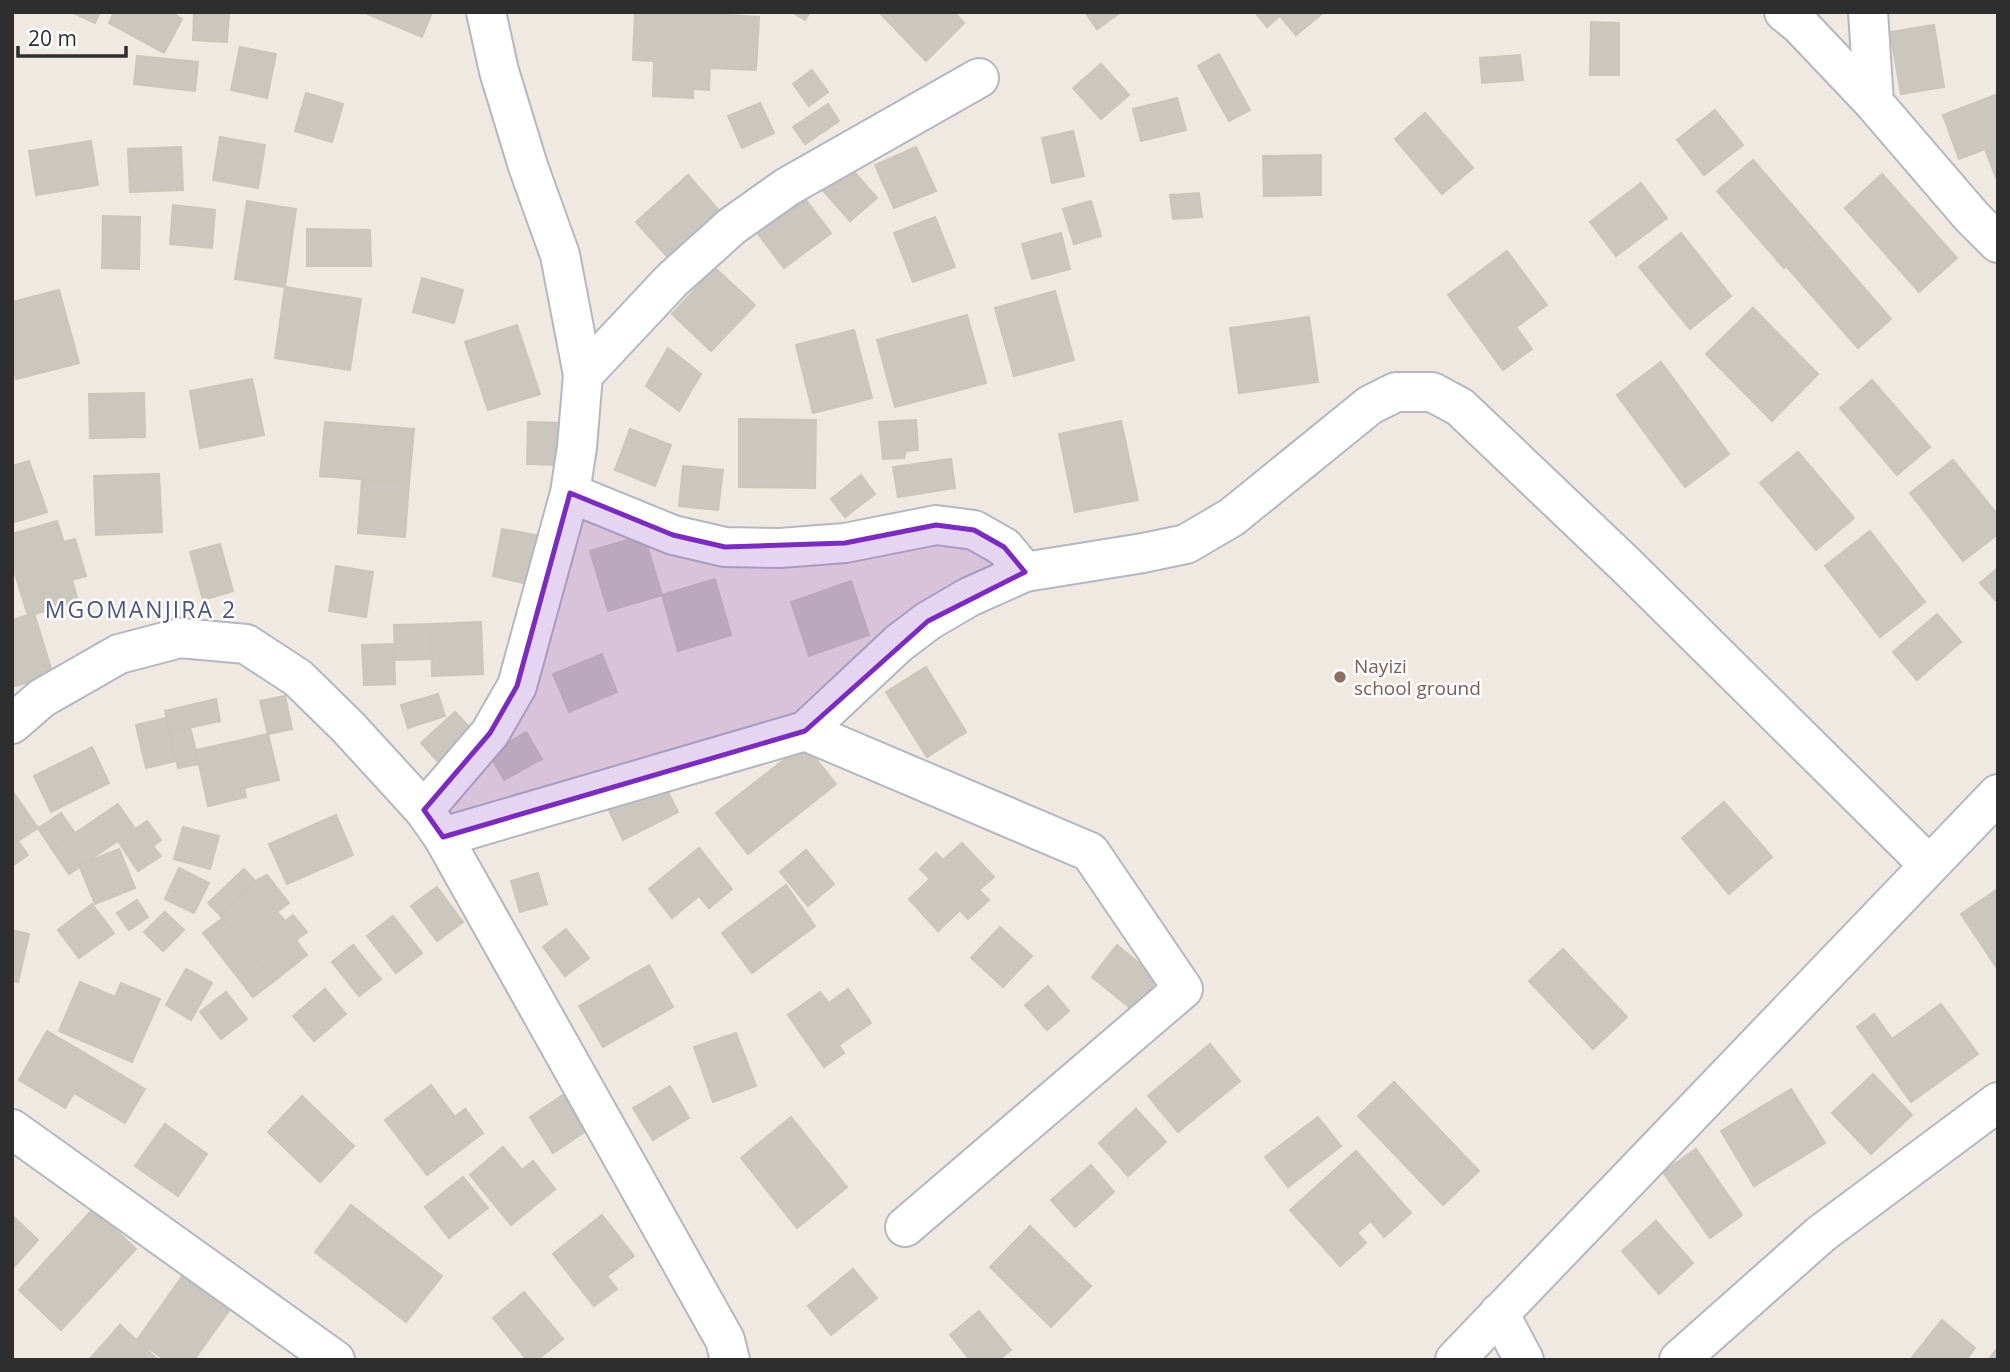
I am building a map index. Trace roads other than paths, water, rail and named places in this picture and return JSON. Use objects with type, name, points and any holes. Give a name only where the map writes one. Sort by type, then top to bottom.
[{"type":"street","points":[[434,824],[517,686],[570,493],[583,375],[560,255],[528,166],[499,71],[486,12]]},
{"type":"street","points":[[1784,12],[1800,25],[1874,103],[1972,217],[1998,243]]},
{"type":"street","points":[[1868,12],[1874,103]]},
{"type":"street","points":[[583,375],[672,280],[732,226],[788,187],[979,78]]},
{"type":"street","points":[[434,824],[805,731],[899,643],[928,621],[969,597],[1025,572],[1186,544],[1232,517],[1370,405],[1396,392],[1432,392],[1460,407],[1517,459],[1928,864]]},
{"type":"street","points":[[570,493],[673,535],[725,547],[780,548],[845,543],[936,525],[974,530],[1004,547],[1025,572]]},
{"type":"street","points":[[12,724],[42,698],[119,654],[180,638],[246,644],[298,678],[348,727],[434,824],[724,1340],[730,1360]]},
{"type":"street","points":[[805,731],[1090,852],[1183,989],[905,1227]]},
{"type":"street","points":[[1455,1360],[1998,794]]},
{"type":"street","points":[[1679,1360],[1821,1234],[1998,1102]]},
{"type":"street","points":[[12,1129],[329,1357]]},
{"type":"street","points":[[1499,1313],[1524,1360]]},
{"type":"place","name":"Nayizi school ground","points":[[1340,677]]},
{"type":"district","name":"MGOMANJIRA 2","points":[[141,609]]}]
